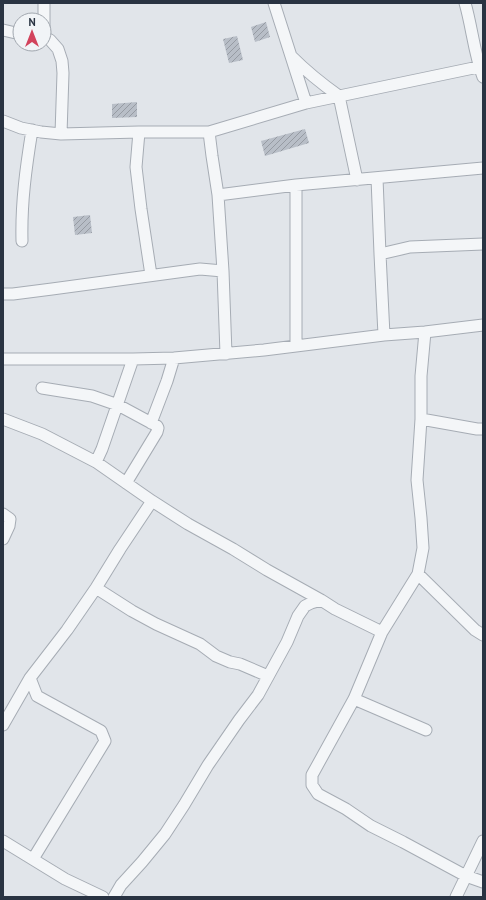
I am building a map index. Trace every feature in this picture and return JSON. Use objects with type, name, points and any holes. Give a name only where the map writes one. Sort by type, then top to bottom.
[{"type":"street","points":[[274,3],[306,103]]},
{"type":"street","points":[[3,121],[22,128],[61,134],[209,132],[306,103],[482,70],[465,3]]},
{"type":"street","points":[[52,42],[58,49],[62,61],[61,134]]},
{"type":"street","points":[[291,56],[308,73],[339,96],[357,180]]},
{"type":"street","points":[[22,241],[21,218],[24,180],[32,130]]},
{"type":"street","points":[[139,132],[136,167],[151,275]]},
{"type":"street","points":[[209,132],[218,195],[226,354]]},
{"type":"street","points":[[218,195],[483,168]]},
{"type":"street","points":[[377,178],[384,335]]},
{"type":"street","points":[[296,186],[296,346]]},
{"type":"street","points":[[380,254],[410,247],[483,244]]},
{"type":"street","points":[[3,294],[13,294],[200,269],[223,271]]},
{"type":"street","points":[[3,359],[174,358],[226,354],[483,325]]},
{"type":"street","points":[[424,332],[417,480],[423,548],[418,574],[382,632],[354,699],[312,775],[312,785],[318,794],[346,809],[371,826],[466,876],[483,882]]},
{"type":"street","points":[[151,423],[174,358]]},
{"type":"street","points":[[96,462],[118,405],[133,359]]},
{"type":"street","points":[[42,388],[92,396],[118,405],[158,428],[126,483]]},
{"type":"street","points":[[3,419],[42,434],[96,462],[188,524],[335,609],[382,632]]},
{"type":"street","points":[[421,420],[483,429]]},
{"type":"street","points":[[3,725],[30,678],[67,630],[96,588],[152,501]]},
{"type":"street","points":[[3,514],[10,519],[9,526],[3,539]]},
{"type":"street","points":[[418,574],[483,635]]},
{"type":"street","points":[[96,588],[132,611],[156,624],[200,644],[216,656],[268,676]]},
{"type":"street","points":[[114,897],[121,885],[165,834],[184,806],[208,765],[258,694],[287,642],[298,616],[305,606],[321,600]]},
{"type":"street","points":[[30,678],[37,696],[101,731],[105,741],[33,859]]},
{"type":"street","points":[[354,699],[426,730]]},
{"type":"street","points":[[3,841],[65,879],[103,897]]},
{"type":"street","points":[[456,897],[483,841]]},
{"type":"building","points":[[266,22],[270,37],[255,42],[251,27]]},
{"type":"building","points":[[237,36],[243,60],[229,63],[223,39]]},
{"type":"building","points":[[137,102],[137,117],[112,118],[112,104]]},
{"type":"building","points":[[305,129],[309,143],[265,156],[261,141]]},
{"type":"building","points":[[90,215],[92,233],[75,235],[73,217]]}]
